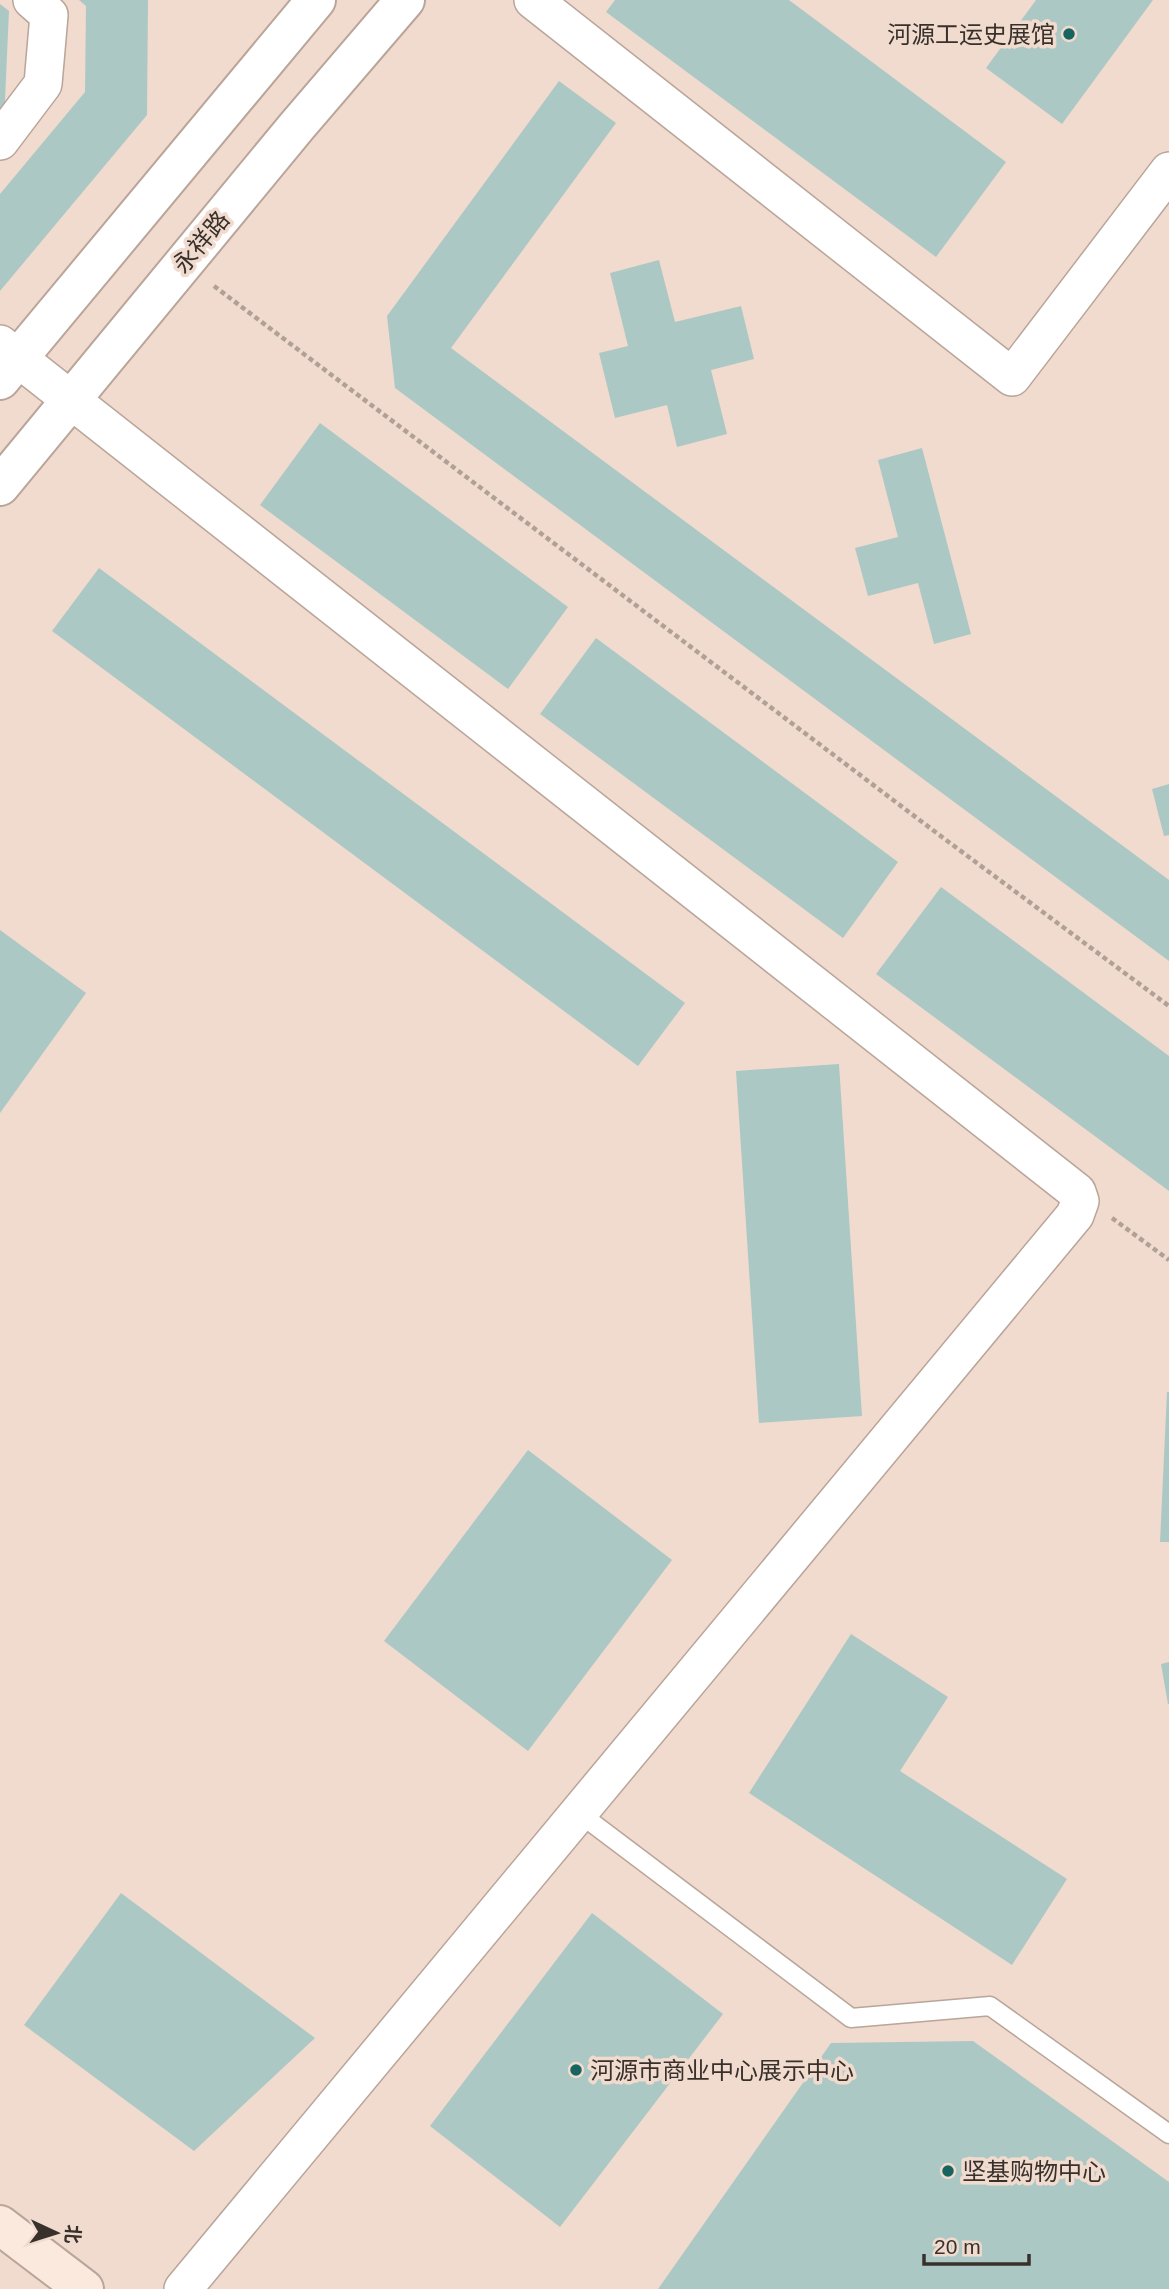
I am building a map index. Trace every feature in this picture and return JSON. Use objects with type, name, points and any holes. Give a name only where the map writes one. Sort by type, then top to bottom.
[{"type":"main road","points":[[0,2225],[84,2289]]},
{"type":"street","points":[[0,141],[43,84],[49,15],[32,0]]},
{"type":"street","name":"永祥路","points":[[0,486],[297,126],[405,0]]},
{"type":"street","points":[[533,0],[1012,377],[1169,172]]},
{"type":"street","points":[[0,380],[309,2]]},
{"type":"street","points":[[0,344],[1077,1192],[1080,1201],[1075,1215],[183,2289]]},
{"type":"lane","points":[[579,1813],[851,2018],[990,2006],[1169,2134]]},
{"type":"path","points":[[183,263],[1169,1006]]},
{"type":"path","points":[[1077,1192],[1169,1260]]},
{"type":"building","points":[[79,0],[148,0],[147,115],[0,291],[0,194],[85,92],[86,6]]},
{"type":"building","points":[[615,0],[789,0],[1006,162],[936,257],[606,12]]},
{"type":"building","name":"河源工运史展馆","points":[[1036,0],[1153,0],[1062,124],[986,68]]},
{"type":"building","points":[[0,4],[9,11],[4,122],[0,127]]},
{"type":"building","points":[[559,81],[616,123],[451,348],[1169,880],[1169,961],[395,388],[387,316]]},
{"type":"building","points":[[659,260],[675,322],[741,306],[754,359],[711,370],[727,434],[677,447],[667,405],[615,418],[599,353],[628,346],[610,273]]},
{"type":"building","points":[[320,423],[568,607],[508,689],[260,505]]},
{"type":"building","points":[[922,448],[971,634],[934,644],[918,583],[868,596],[855,548],[898,537],[878,460]]},
{"type":"building","points":[[99,568],[685,1003],[638,1066],[52,631]]},
{"type":"building","points":[[596,638],[898,862],[843,938],[540,714]]},
{"type":"building","points":[[1169,784],[1169,835],[1164,836],[1152,789]]},
{"type":"building","points":[[941,887],[1169,1056],[1169,1191],[876,974]]},
{"type":"building","points":[[0,930],[86,993],[0,1113]]},
{"type":"building","points":[[839,1064],[862,1416],[759,1423],[736,1071]]},
{"type":"building","points":[[1167,1392],[1169,1542],[1160,1542]]},
{"type":"building","points":[[528,1450],[672,1560],[528,1751],[384,1641]]},
{"type":"building","points":[[851,1634],[948,1697],[900,1771],[1067,1879],[1012,1965],[749,1793]]},
{"type":"building","points":[[1169,1662],[1169,1704],[1168,1704],[1161,1664]]},
{"type":"building","points":[[121,1893],[315,2038],[194,2151],[24,2025]]},
{"type":"building","name":"河源市商业中心展示中心","points":[[592,1913],[723,2014],[560,2227],[430,2126]]},
{"type":"building","name":"坚基购物中心","points":[[973,2041],[1169,2182],[1169,2289],[658,2289],[831,2043]]},
{"type":"place","name":"河源工运史展馆","points":[[1069,34]]},
{"type":"place","name":"河源市商业中心展示中心","points":[[576,2070]]},
{"type":"place","name":"坚基购物中心","points":[[948,2171]]}]
